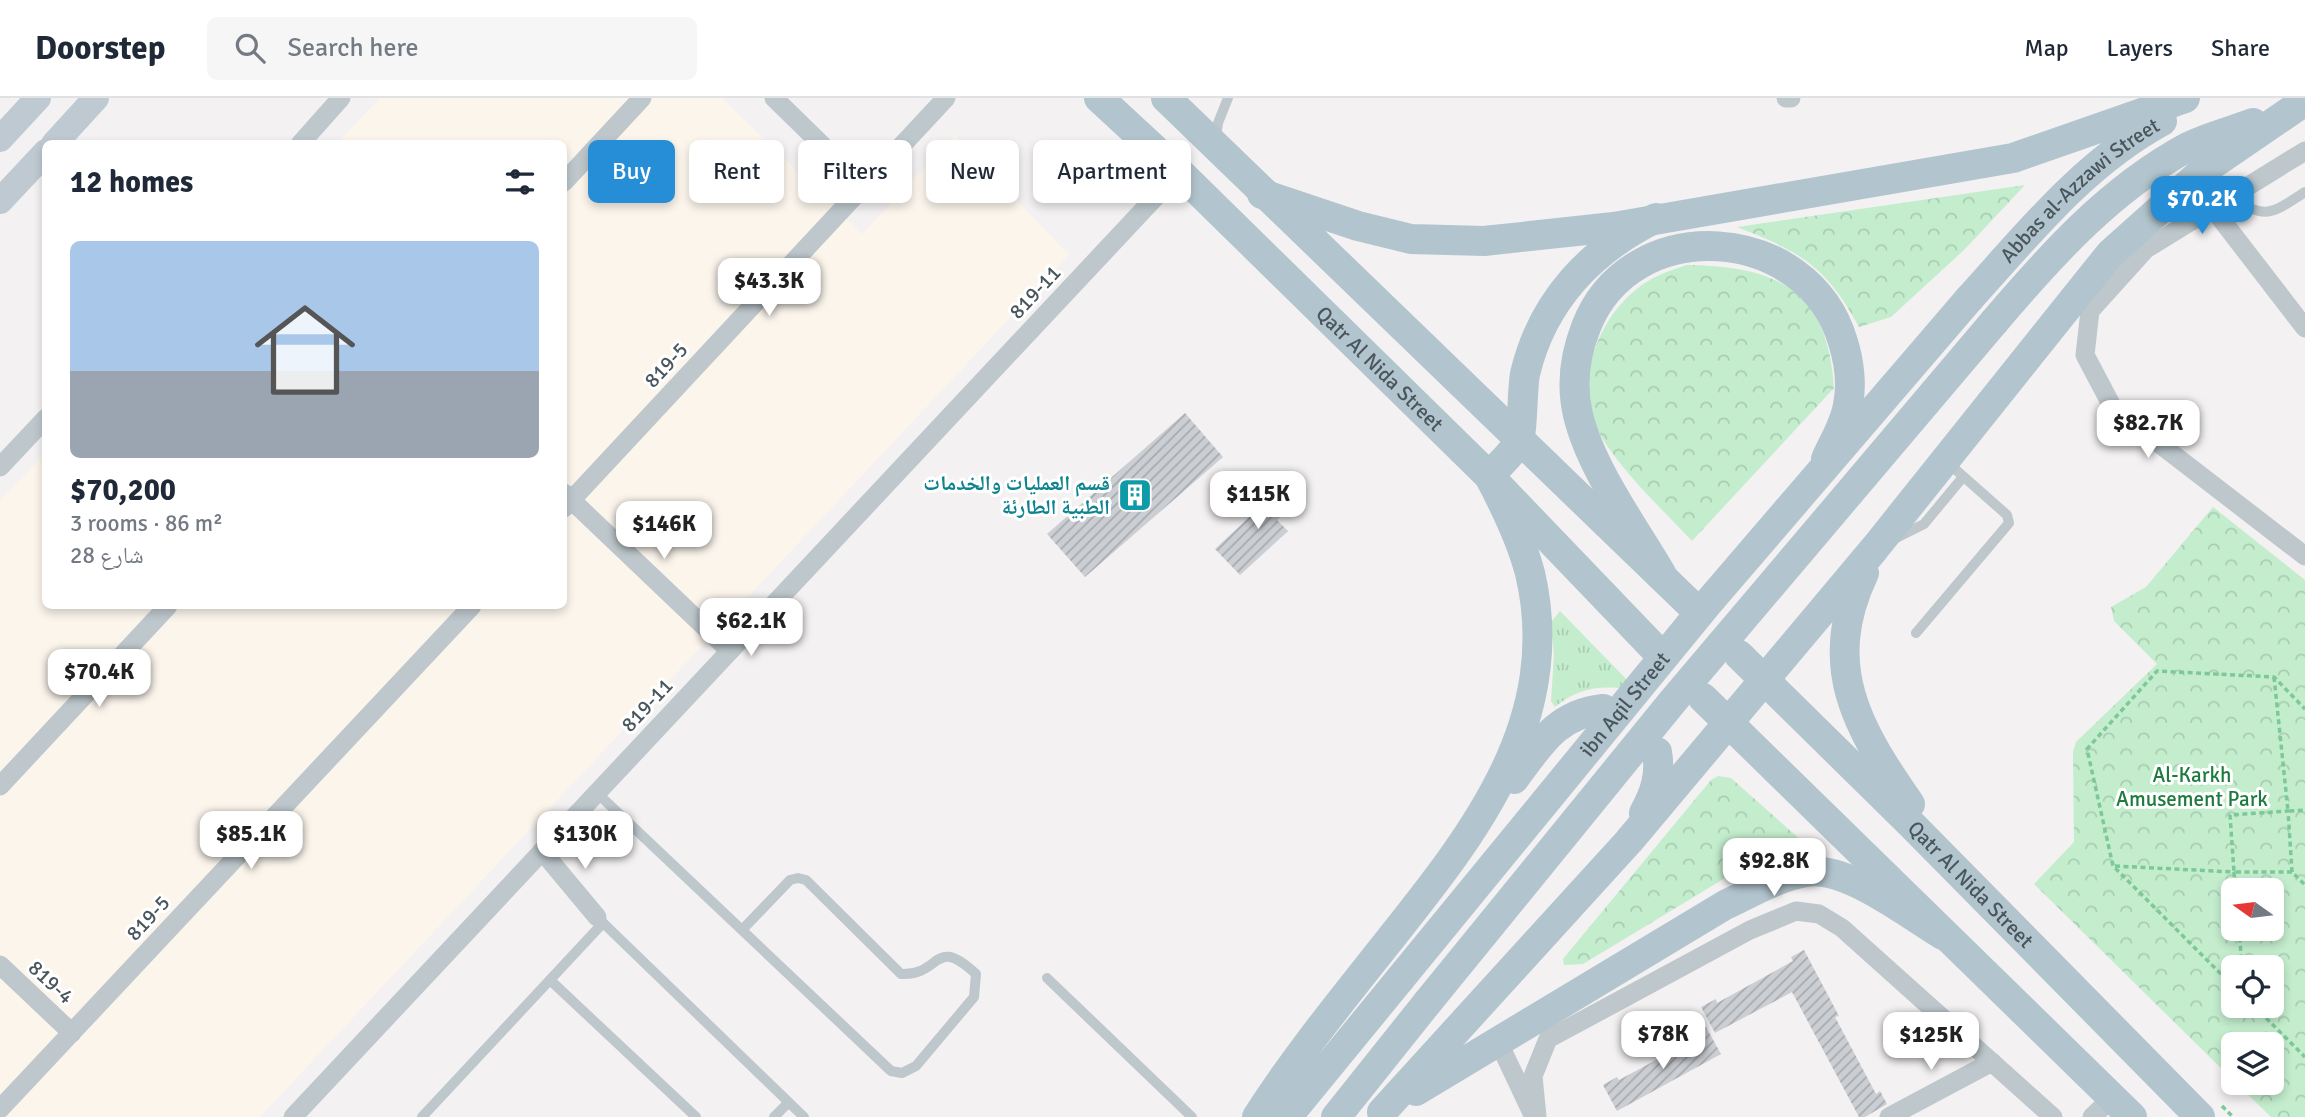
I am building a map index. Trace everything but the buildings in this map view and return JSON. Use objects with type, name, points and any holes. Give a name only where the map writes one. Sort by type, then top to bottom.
[{"type":"main road","points":[[0,139],[38,98]]},
{"type":"main road","points":[[58,140],[96,98]]},
{"type":"main road","name":"Qatr Al Nida Street","points":[[1099,98],[1144,140]]},
{"type":"main road","name":"Qatr Al Nida Street","points":[[1166,98],[1262,194],[1690,604]]},
{"type":"main road","points":[[1262,194],[1358,226],[1411,239],[1484,241],[1614,227],[2013,159],[2185,98]]},
{"type":"main road","name":"Abbas al-Azzawi Street","points":[[1969,299],[2053,207],[2098,163],[2141,133],[2205,98]]},
{"type":"main road","points":[[1380,1115],[1629,841],[1876,547],[1954,468],[2110,254],[2203,171],[2305,99]]},
{"type":"main road","name":"Abbas al-Azzawi Street","points":[[1994,322],[2056,250],[2106,203],[2189,147],[2259,121],[2305,99]]},
{"type":"main road","points":[[0,201],[42,156]]},
{"type":"main road","name":"Qatr Al Nida Street","points":[[1191,184],[1489,476],[1654,648]]},
{"type":"main road","points":[[1461,850],[1511,758],[1521,733],[1534,681],[1536,628],[1530,575],[1514,523],[1489,476],[1519,442],[1525,374],[1536,340],[1551,308],[1596,254],[1625,233],[1656,218]]},
{"type":"main road","points":[[1662,575],[1602,471],[1578,416],[1574,384],[1577,350],[1590,315],[1610,288],[1637,266],[1675,249],[1708,245],[1770,257],[1801,276],[1828,307],[1839,327],[1850,380],[1849,404],[1843,423],[1821,470]]},
{"type":"main road","name":"ibn Aqil Street","points":[[1287,1117],[1821,470],[1969,299]]},
{"type":"main road","name":"ibn Aqil Street","points":[[1336,1117],[1673,701],[1994,322]]},
{"type":"main road","points":[[1876,547],[1853,595],[1845,632],[1845,672],[1853,711],[1885,769],[1956,871]]},
{"type":"main road","name":"Qatr Al Nida Street","points":[[1739,655],[2200,1117]]},
{"type":"main road","points":[[1703,698],[1943,935],[2112,1110]]},
{"type":"main road","points":[[1257,1117],[1293,1063],[1547,736],[1582,711],[1603,709]]},
{"type":"main road","points":[[1629,841],[1655,792],[1657,752]]},
{"type":"main road","points":[[1380,1115],[1725,905],[1774,881],[1808,872],[1858,884],[1943,935]]},
{"type":"street","points":[[304,140],[341,98]]},
{"type":"street","points":[[567,179],[642,98]]},
{"type":"street","points":[[774,98],[817,140]]},
{"type":"street","name":"819-5","points":[[908,140],[947,99]]},
{"type":"street","points":[[2305,151],[2219,201],[2146,249],[2090,311],[2085,355],[2113,408],[2305,556]]},
{"type":"street","points":[[2219,201],[2305,328]]},
{"type":"street","name":"819-5","points":[[567,499],[848,203]]},
{"type":"street","name":"819-11","points":[[293,1117],[1150,203]]},
{"type":"street","points":[[0,467],[42,422]]},
{"type":"street","points":[[567,501],[730,651]]},
{"type":"street","points":[[0,786],[165,609]]},
{"type":"street","name":"819-5","points":[[0,1109],[469,609]]},
{"type":"street","points":[[542,851],[600,920]]},
{"type":"street","points":[[1535,1117],[1533,1076],[1548,1039],[1750,930],[1796,911],[1819,914],[1842,928],[2053,1117]]},
{"type":"street","name":"819-4","points":[[0,965],[72,1033]]},
{"type":"street","points":[[1498,1041],[1535,1117]]},
{"type":"street","points":[[1889,1117],[1992,1062]]},
{"type":"lane","points":[[1218,98],[1222,110]]},
{"type":"lane","points":[[1217,149],[1218,122],[1228,98]]},
{"type":"lane","points":[[2219,201],[2256,213],[2276,211],[2305,192]]},
{"type":"lane","points":[[1916,633],[2009,523],[2007,515],[1954,468]]},
{"type":"lane","points":[[597,793],[891,1071],[902,1073],[916,1066],[974,997],[976,974],[957,956],[947,955],[914,975],[901,975],[806,880],[790,880],[742,930]]},
{"type":"lane","points":[[422,1117],[550,980],[600,920],[804,1117]]},
{"type":"lane","points":[[1047,978],[1192,1117]]},
{"type":"lane","points":[[550,980],[696,1117]]},
{"type":"lane","points":[[1246,1117],[1293,1063]]},
{"type":"lane","points":[[774,1117],[788,1103]]},
{"type":"path","points":[[2221,974],[2113,866],[2087,749],[2157,671],[2274,677],[2305,709]]},
{"type":"path","points":[[2274,677],[2292,872],[2305,885]]},
{"type":"path","points":[[2234,878],[2230,815],[2305,810]]},
{"type":"path","points":[[2113,866],[2292,872]]},
{"type":"path","points":[[2265,1018],[2305,1058]]},
{"type":"shaded area","points":[[380,98],[722,98],[765,140],[689,140],[689,203],[784,203],[784,158],[798,172],[798,203],[830,203],[862,234],[891,203],[912,203],[912,181],[926,166],[926,203],[1019,202],[1069,255],[260,1117],[0,1117],[0,501],[42,456],[42,609],[567,609],[567,140],[340,140]]},
{"type":"green space","points":[[2025,185],[1964,250],[1891,317],[1859,327],[1835,289],[1810,264],[1778,245],[1737,227]]},
{"type":"green space","points":[[1687,265],[1747,271],[1792,290],[1809,306],[1821,328],[1830,355],[1834,388],[1692,541],[1613,455],[1594,421],[1589,401],[1592,358],[1609,319],[1623,302],[1649,280]]},
{"type":"green space","name":"Al-Karkh Amusement Park","points":[[2213,507],[2305,580],[2305,1117],[2271,1117],[2248,1095],[2284,1095],[2284,1032],[2221,1032],[2221,1068],[2034,884],[2074,842],[2073,752],[2076,742],[2157,664],[2114,621],[2111,607],[2146,587]]},
{"type":"green space","points":[[1560,611],[1631,684],[1628,689],[1589,689],[1555,707],[1551,701],[1554,655],[1551,622]]},
{"type":"green space","points":[[1718,776],[1731,778],[1812,850],[1811,858],[1772,860],[1745,866],[1583,964],[1564,965],[1563,959],[1711,780]]},
{"type":"place","name":"قسم العمليات والخدمات الطبية الطارئة","points":[[1135,495]]}]
